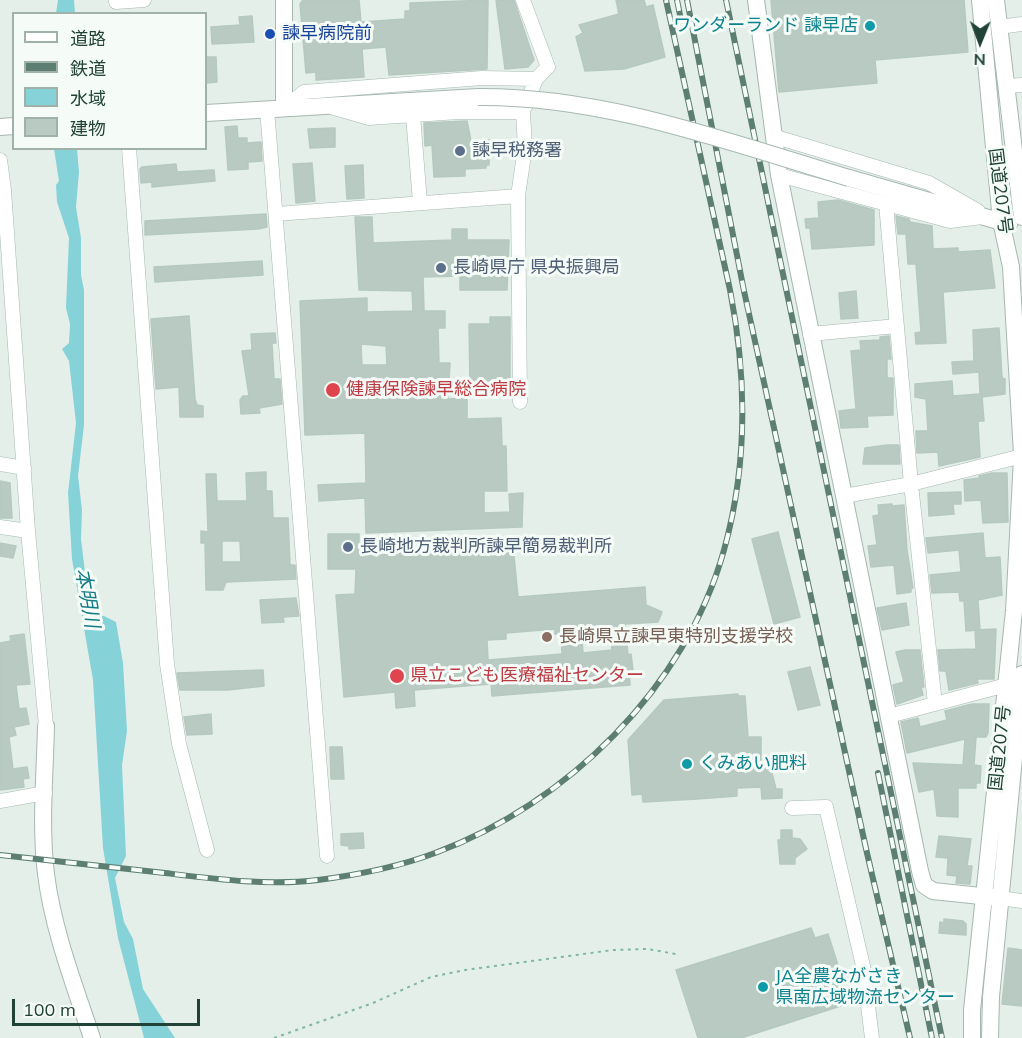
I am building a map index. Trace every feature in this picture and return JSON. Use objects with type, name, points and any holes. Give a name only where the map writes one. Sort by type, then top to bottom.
[{"type":"street","points":[[116,5],[144,0]]},
{"type":"street","points":[[284,0],[275,108],[276,214],[327,856]]},
{"type":"street","points":[[520,402],[518,196],[525,148],[523,112],[536,78],[548,67],[523,0]]},
{"type":"street","points":[[756,0],[776,137],[779,175],[924,885],[933,891],[1022,901]]},
{"type":"street","name":"国道207号","points":[[972,1038],[972,1010],[993,897],[1018,680],[1022,456],[1011,267],[994,218],[980,0]]},
{"type":"street","points":[[996,0],[999,27],[1014,86],[1022,217]]},
{"type":"street","points":[[999,27],[1022,24]]},
{"type":"street","points":[[275,108],[304,92],[483,78],[536,78]]},
{"type":"street","points":[[207,113],[478,98],[514,97],[558,101],[628,114],[994,218],[1022,228]]},
{"type":"street","points":[[325,105],[369,118],[523,112]]},
{"type":"street","points":[[413,115],[420,203]]},
{"type":"street","points":[[776,137],[929,183],[994,218]]},
{"type":"street","points":[[129,150],[167,664],[178,744],[207,850]]},
{"type":"street","points":[[0,160],[7,334],[24,468],[46,726],[46,876],[62,947],[92,1038]]},
{"type":"street","points":[[779,175],[950,222],[994,218]]},
{"type":"street","points":[[276,214],[518,196]]},
{"type":"street","points":[[886,204],[911,484],[935,704]]},
{"type":"street","points":[[810,334],[897,326]]},
{"type":"street","points":[[844,496],[911,484],[1022,456]]},
{"type":"street","points":[[0,465],[24,468]]},
{"type":"street","points":[[0,527],[28,531]]},
{"type":"street","points":[[889,716],[1018,680]]},
{"type":"street","points":[[0,801],[45,793]]},
{"type":"street","points":[[792,808],[826,807],[863,966],[872,1038]]},
{"type":"street","points":[[990,1038],[993,897]]},
{"type":"path","points":[[274,1038],[373,1003],[431,977],[453,972],[613,950],[647,949],[676,954]]},
{"type":"water","points":[[58,0],[74,0],[75,12],[56,12]]},
{"type":"water","name":"本明川","points":[[54,150],[77,150],[79,172],[76,207],[81,238],[81,275],[84,290],[84,425],[78,476],[82,510],[81,539],[89,605],[96,612],[116,622],[123,663],[127,731],[122,765],[126,856],[115,878],[124,922],[133,939],[143,989],[175,1038],[144,1038],[118,938],[103,848],[93,680],[72,559],[68,493],[76,423],[69,361],[62,349],[69,343],[70,324],[66,308],[69,238],[57,202],[56,185],[59,181]]},
{"type":"building","points":[[303,0],[359,0],[361,22],[405,19],[405,11],[410,11],[410,3],[488,0],[487,69],[389,75],[386,47],[362,49],[364,77],[316,80],[316,72],[306,73],[300,4]]},
{"type":"building","points":[[496,0],[514,0],[534,60],[528,67],[505,69]]},
{"type":"building","points":[[616,0],[644,0],[646,7],[653,5],[665,57],[624,69],[585,71],[576,37],[583,33],[579,25],[619,14]]},
{"type":"building","name":"ワンダーランド 諫早店","points":[[771,0],[964,0],[968,52],[875,60],[877,83],[779,92]]},
{"type":"building","points":[[252,16],[254,42],[212,44],[211,27],[240,25],[239,17]]},
{"type":"building","points":[[207,57],[216,57],[217,82],[207,83]]},
{"type":"building","points":[[467,121],[471,141],[490,140],[489,165],[486,165],[486,168],[465,169],[465,176],[434,177],[432,145],[425,146],[424,123]]},
{"type":"building","points":[[237,126],[238,138],[247,138],[247,143],[261,142],[262,161],[248,162],[248,169],[228,170],[225,127]]},
{"type":"building","points":[[335,128],[335,147],[310,148],[308,129]]},
{"type":"building","points":[[312,163],[315,201],[296,203],[293,164]]},
{"type":"building","points":[[176,164],[177,172],[214,170],[215,181],[152,187],[152,182],[141,183],[140,169],[142,167]]},
{"type":"building","points":[[363,165],[364,198],[347,199],[345,166]]},
{"type":"building","points":[[838,200],[874,210],[874,245],[812,249],[810,228],[806,228],[805,219],[819,218],[818,202]]},
{"type":"building","points":[[266,214],[267,227],[258,229],[145,235],[145,221]]},
{"type":"building","points":[[896,216],[909,219],[910,222],[932,226],[933,249],[958,248],[958,252],[990,250],[995,288],[943,292],[946,343],[916,344],[915,333],[921,332],[916,264],[908,264],[906,234],[898,234]]},
{"type":"building","points":[[355,217],[372,217],[373,243],[452,240],[452,229],[467,229],[467,240],[509,240],[507,290],[460,290],[460,276],[423,277],[424,311],[445,311],[445,328],[438,328],[439,363],[450,363],[448,399],[467,398],[467,419],[501,418],[502,446],[506,446],[507,491],[484,491],[484,513],[510,512],[509,494],[523,493],[522,527],[366,533],[365,498],[319,501],[318,485],[366,483],[365,433],[305,435],[300,301],[367,298],[367,312],[413,311],[412,291],[359,290]],"holes":[[[361,344],[386,346],[387,365],[362,365]]]},
{"type":"building","points":[[262,261],[263,275],[155,282],[154,267]]},
{"type":"building","points":[[856,291],[858,318],[841,319],[839,293]]},
{"type":"building","points":[[189,316],[195,399],[197,405],[203,406],[203,417],[180,417],[179,387],[156,389],[151,319]]},
{"type":"building","points":[[490,317],[510,317],[510,385],[470,386],[469,324],[490,324]]},
{"type":"building","points":[[999,328],[1005,394],[982,397],[984,421],[978,421],[980,457],[939,466],[938,452],[917,453],[916,431],[928,431],[926,399],[915,397],[915,384],[952,381],[953,396],[980,394],[979,372],[953,374],[952,362],[974,361],[973,330]]},
{"type":"building","points":[[275,333],[276,343],[272,343],[274,379],[280,379],[282,404],[259,408],[260,413],[241,414],[240,400],[243,396],[249,396],[242,351],[252,350],[251,334]]},
{"type":"building","points":[[889,336],[891,359],[887,359],[887,378],[893,378],[893,415],[867,416],[868,427],[841,428],[839,411],[856,409],[851,351],[861,350],[860,341],[880,340],[880,337]]},
{"type":"building","points":[[899,445],[900,464],[863,464],[865,448]]},
{"type":"building","points":[[266,472],[266,491],[272,491],[273,518],[288,518],[290,565],[295,565],[296,579],[226,582],[223,590],[206,590],[205,543],[201,543],[201,531],[208,532],[206,474],[216,474],[217,501],[247,501],[246,473]],"holes":[[[222,541],[240,541],[241,562],[222,562]]]},
{"type":"building","points":[[1007,473],[1008,522],[983,523],[981,500],[965,501],[964,480],[980,478],[979,476]]},
{"type":"building","points":[[0,481],[10,483],[12,518],[0,518]]},
{"type":"building","points":[[961,492],[961,504],[953,504],[954,514],[929,516],[928,493]]},
{"type":"building","points":[[892,504],[892,506],[904,505],[907,550],[913,588],[911,592],[897,594],[894,565],[871,567],[868,546],[877,545],[873,516],[879,515],[878,505]]},
{"type":"building","points":[[778,532],[800,617],[774,624],[752,539]]},
{"type":"building","points":[[983,533],[985,558],[1000,557],[1002,595],[978,600],[980,630],[966,631],[964,601],[960,601],[959,592],[932,593],[930,575],[961,572],[959,550],[928,553],[926,538]]},
{"type":"building","points":[[328,534],[359,534],[359,555],[508,545],[509,556],[514,556],[518,597],[645,587],[646,605],[662,612],[658,622],[625,624],[628,655],[631,654],[633,670],[629,670],[630,685],[492,696],[491,684],[414,690],[415,706],[396,708],[395,692],[344,697],[336,595],[355,594],[356,569],[328,569]],"holes":[[[610,625],[612,650],[583,653],[581,627]],[[555,629],[555,634],[561,634],[562,654],[488,660],[487,640],[506,639],[506,633]]]},
{"type":"building","points":[[0,543],[16,546],[13,558],[0,556]]},
{"type":"building","points":[[296,598],[299,616],[283,617],[284,622],[262,623],[260,600]]},
{"type":"building","points":[[906,603],[909,625],[882,630],[877,608]]},
{"type":"building","points":[[996,629],[994,679],[977,679],[978,683],[949,690],[946,671],[940,671],[938,650],[976,649],[975,630]]},
{"type":"building","points":[[24,634],[30,684],[16,685],[19,709],[26,708],[29,724],[14,727],[16,735],[9,737],[13,769],[27,767],[29,778],[23,779],[24,787],[0,790],[0,643],[11,641],[10,636]]},
{"type":"building","points":[[920,650],[923,695],[897,704],[893,685],[904,682],[896,652]]},
{"type":"building","points":[[810,667],[820,705],[798,710],[788,672]]},
{"type":"building","points":[[263,670],[264,686],[228,690],[180,690],[177,673]]},
{"type":"building","name":"くみあい肥料","points":[[738,694],[738,696],[745,696],[748,737],[761,737],[761,765],[770,765],[776,789],[782,789],[782,798],[762,799],[761,787],[737,788],[737,796],[697,799],[643,802],[642,794],[632,795],[628,740],[664,700]]},
{"type":"building","points":[[972,704],[989,704],[988,733],[986,737],[976,737],[974,765],[981,766],[980,783],[976,783],[976,788],[958,788],[958,817],[937,816],[934,789],[919,792],[913,763],[963,765],[965,739],[907,753],[901,722],[918,718],[920,727],[947,720],[945,711]]},
{"type":"building","points":[[211,714],[212,734],[187,735],[184,717]]},
{"type":"building","points":[[330,747],[342,747],[344,779],[331,779]]},
{"type":"building","points":[[781,830],[792,830],[792,838],[800,839],[807,849],[795,858],[795,864],[780,864],[778,840],[781,840]]},
{"type":"building","points":[[363,833],[364,848],[349,849],[349,846],[341,845],[341,834]]},
{"type":"building","points":[[939,836],[971,839],[967,866],[972,866],[970,884],[956,883],[957,876],[947,875],[948,858],[936,857]]},
{"type":"building","points":[[944,919],[963,921],[966,924],[966,935],[939,933],[940,922],[944,923]]},
{"type":"building","name":"JA全農ながさき 県南広域物流センター","points":[[811,928],[815,938],[828,934],[850,1003],[741,1038],[698,1038],[676,970]]},
{"type":"building","points":[[1008,948],[1022,950],[1022,1006],[1002,1004]]},
{"type":"railway","points":[[0,855],[261,882],[318,880],[392,866],[435,853],[484,832],[530,804],[574,772],[615,734],[651,693],[681,648],[706,600],[724,550],[737,485],[742,420],[740,355],[736,323],[666,0]]},
{"type":"railway","points":[[677,0],[681,20]]},
{"type":"railway","points":[[687,0],[744,291],[867,853],[910,1038]]},
{"type":"railway","points":[[726,0],[942,1038]]},
{"type":"railway","points":[[878,773],[932,1038]]},
{"type":"place","name":"ワンダーランド 諫早店","points":[[870,26]]},
{"type":"place","name":"諫早病院前","points":[[270,34]]},
{"type":"place","name":"諫早税務署","points":[[460,151]]},
{"type":"place","name":"長崎県庁 県央振興局","points":[[441,268]]},
{"type":"place","name":"健康保険諫早総合病院","points":[[333,390]]},
{"type":"place","name":"長崎地方裁判所諫早簡易裁判所","points":[[348,547]]},
{"type":"place","name":"長崎県立諫早東特別支援学校","points":[[547,637]]},
{"type":"place","name":"県立こども医療福祉センター","points":[[397,676]]},
{"type":"place","name":"くみあい肥料","points":[[687,764]]},
{"type":"place","name":"JA全農ながさき 県南広域物流センター","points":[[763,987]]}]
